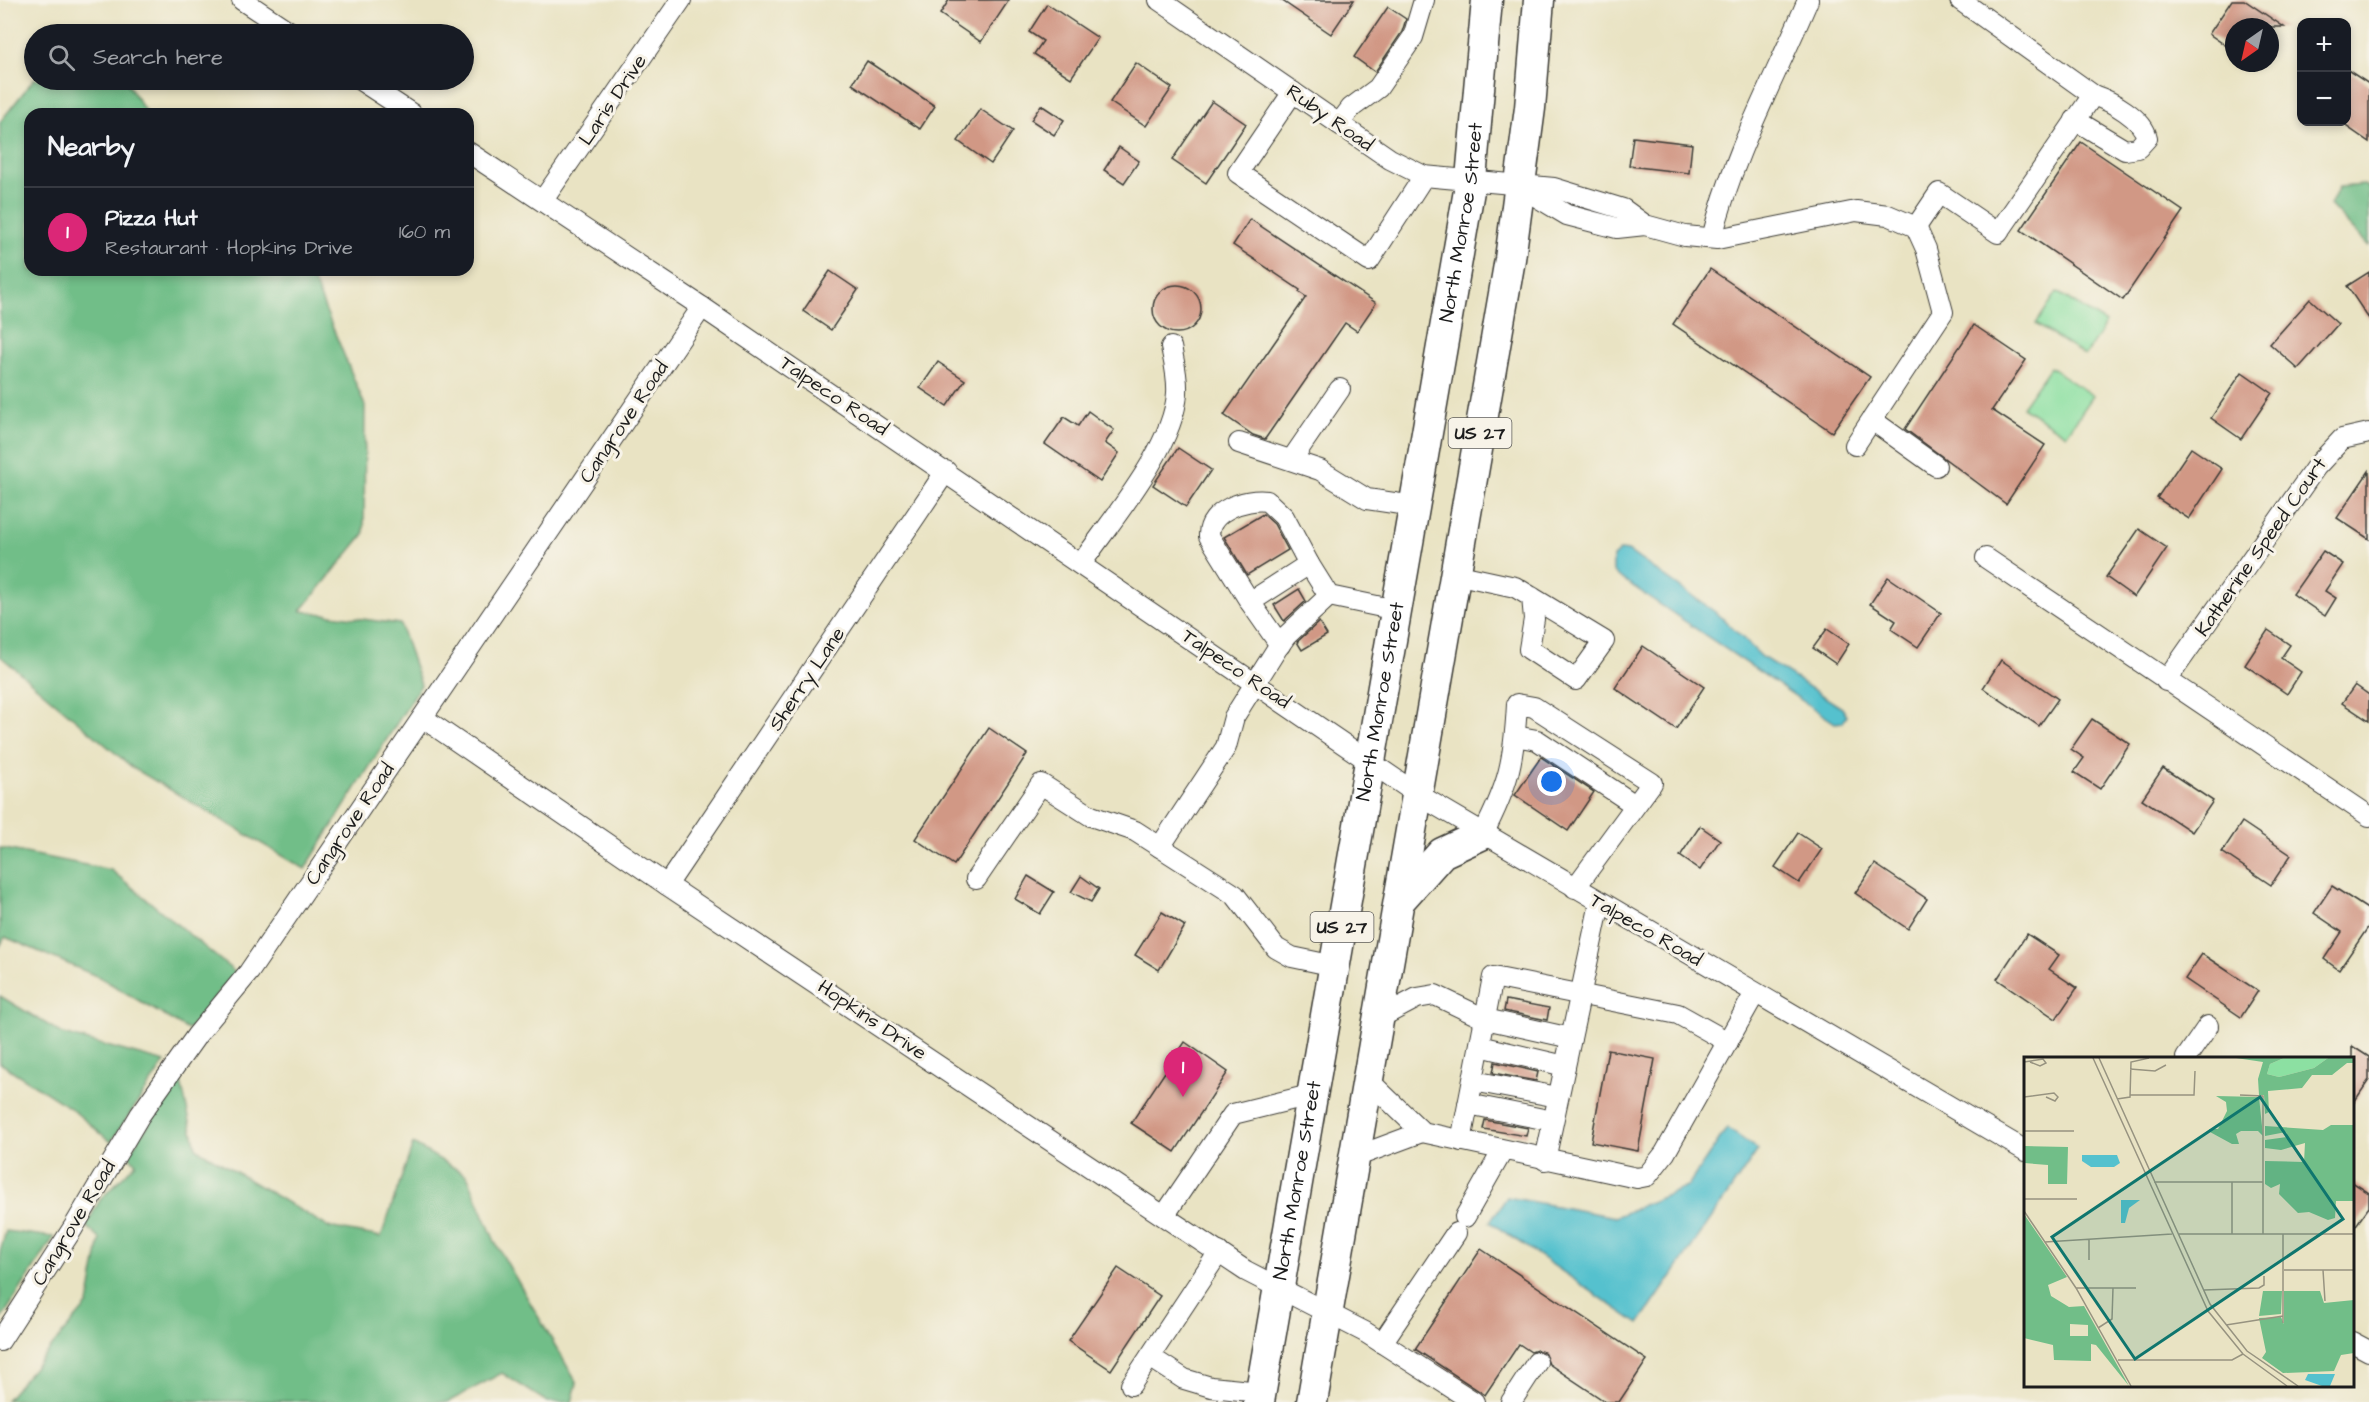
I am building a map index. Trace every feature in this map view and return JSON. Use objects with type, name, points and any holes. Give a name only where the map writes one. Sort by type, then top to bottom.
[{"type":"highway","name":"North Monroe Street","points":[[1259,1397],[1314,1094],[1471,180],[1486,41],[1487,0]]},
{"type":"highway","name":"US 27","points":[[1312,1402],[1381,1017],[1508,270],[1530,108],[1539,0]]},
{"type":"highway","points":[[1399,901],[1442,853],[1483,834]]},
{"type":"street","points":[[242,0],[278,24]]},
{"type":"street","name":"Laris Drive","points":[[543,200],[681,0]]},
{"type":"street","name":"Ruby Road","points":[[1159,0],[1390,159],[1424,176],[1554,188],[1623,209],[1645,225],[1685,236],[1712,238],[1741,235],[1856,211],[1896,218],[1916,227]]},
{"type":"street","points":[[1339,124],[1351,108],[1378,88],[1413,37],[1424,0]]},
{"type":"street","points":[[1712,238],[1733,172],[1808,0]]},
{"type":"street","points":[[1960,0],[2093,95],[2109,100],[2139,124],[2145,130],[2147,138],[2143,144],[2132,150],[2119,149],[2075,120]]},
{"type":"street","points":[[375,90],[403,108]]},
{"type":"street","points":[[1293,92],[1238,173],[1369,261],[1424,176]]},
{"type":"street","points":[[1855,445],[1943,312],[1926,249],[1916,227],[1939,193],[1998,232],[2093,95]]},
{"type":"street","name":"Talpeco Road","points":[[474,156],[946,471],[1418,794],[2024,1150]]},
{"type":"street","name":"Cangrove Road","points":[[0,1341],[73,1228],[140,1115],[197,1035],[249,972],[702,307]]},
{"type":"street","points":[[1081,564],[1150,464],[1161,444],[1177,394],[1171,347]]},
{"type":"street","points":[[1292,459],[1340,389]]},
{"type":"street","points":[[1872,420],[1936,466]]},
{"type":"street","name":"Katherine Speed Court","points":[[2166,681],[2322,460],[2342,439],[2369,433]]},
{"type":"street","points":[[1239,443],[1320,470],[1367,499],[1414,507]]},
{"type":"street","name":"Sherry Lane","points":[[668,885],[946,471]]},
{"type":"street","points":[[1280,645],[1209,536],[1208,527],[1216,516],[1249,501],[1267,501],[1284,517],[1329,596],[1396,610]]},
{"type":"street","points":[[1986,558],[2369,816]]},
{"type":"street","points":[[1250,602],[1309,564]]},
{"type":"street","points":[[1455,574],[1515,587],[1532,597]]},
{"type":"street","points":[[1160,847],[1226,747],[1234,717],[1286,636],[1329,596]]},
{"type":"street","points":[[1483,834],[1503,796],[1513,759],[1517,704],[1534,707],[1652,783],[1575,888]]},
{"type":"street","name":"Hopkins Drive","points":[[423,718],[668,885],[1246,1271],[1382,1343],[1474,1402]]},
{"type":"street","points":[[1515,736],[1537,740],[1635,805]]},
{"type":"street","points":[[976,879],[1041,784],[1091,816],[1135,831],[1235,895],[1276,948],[1293,957],[1335,966]]},
{"type":"street","points":[[1545,1160],[1600,903]]},
{"type":"street","points":[[1461,1141],[1493,977],[1678,1014],[1728,1042]]},
{"type":"street","points":[[1368,1080],[1422,1132],[1636,1178],[1647,1176],[1665,1153],[1755,993]]},
{"type":"street","points":[[1381,1017],[1417,998],[1435,995],[1485,1019],[1571,1038]]},
{"type":"street","points":[[2187,1057],[2208,1026]]},
{"type":"street","points":[[1479,1046],[1565,1066]]},
{"type":"street","points":[[1473,1081],[1558,1097]]},
{"type":"street","points":[[1164,1216],[1233,1114],[1314,1094]]},
{"type":"street","points":[[1468,1104],[1553,1121]]},
{"type":"street","points":[[1355,1157],[1422,1132]]},
{"type":"street","points":[[1382,1343],[1461,1225],[1503,1150]]},
{"type":"street","points":[[1131,1385],[1219,1252]]},
{"type":"street","points":[[2354,1343],[2369,1351]]},
{"type":"street","points":[[1150,1356],[1184,1379],[1259,1397]]},
{"type":"street","points":[[1511,1402],[1537,1362]]},
{"type":"green space","points":[[25,90],[131,90],[143,108],[24,108],[24,276],[304,276],[314,282],[365,406],[364,534],[301,611],[400,624],[421,685],[305,869],[133,768],[0,656],[0,122]]},
{"type":"green space","points":[[2364,185],[2369,188],[2369,246],[2330,205],[2339,187]]},
{"type":"green space","points":[[2057,292],[2106,323],[2085,356],[2036,324]]},
{"type":"green space","points":[[2050,367],[2093,396],[2066,435],[2022,407]]},
{"type":"green space","points":[[0,848],[111,870],[235,972],[188,1030],[101,978],[5,937],[0,946]]},
{"type":"green space","points":[[0,996],[63,1034],[165,1062],[111,1142],[69,1107],[0,1063]]},
{"type":"green space","points":[[180,1078],[196,1148],[328,1227],[381,1237],[413,1144],[467,1175],[496,1244],[577,1383],[572,1402],[547,1402],[502,1373],[448,1402],[6,1400],[88,1304],[100,1239],[86,1226],[100,1200],[136,1163],[128,1155]]},
{"type":"green space","points":[[6,1231],[54,1237],[0,1321],[0,1251]]},
{"type":"water","points":[[1621,550],[1628,551],[1718,614],[1762,657],[1842,708],[1847,716],[1843,722],[1835,723],[1618,576],[1613,571],[1613,557]]},
{"type":"water","points":[[1727,1128],[1758,1150],[1639,1324],[1490,1222],[1507,1197],[1615,1217],[1687,1187]]},
{"type":"building","points":[[949,0],[1009,0],[981,42],[940,14]]},
{"type":"building","points":[[1281,0],[1354,0],[1331,34]]},
{"type":"building","points":[[2232,0],[2244,0],[2271,18],[2225,18],[2225,45],[2209,34]]},
{"type":"building","points":[[1047,4],[1098,38],[1071,78],[1034,54],[1043,41],[1029,32]]},
{"type":"building","points":[[1388,7],[1406,19],[1402,32],[1375,72],[1354,57]]},
{"type":"building","points":[[867,61],[935,106],[920,129],[852,84]]},
{"type":"building","points":[[1136,63],[1172,88],[1146,126],[1110,102]]},
{"type":"building","points":[[2351,72],[2369,84],[2369,142],[2346,126],[2351,126]]},
{"type":"building","points":[[1212,101],[1246,124],[1206,183],[1172,160]]},
{"type":"building","points":[[1041,105],[1064,120],[1054,135],[1031,120]]},
{"type":"building","points":[[980,109],[1013,131],[991,164],[958,141]]},
{"type":"building","points":[[1633,137],[1692,144],[1689,173],[1629,166]]},
{"type":"building","points":[[2081,142],[2183,211],[2123,300],[2021,230]]},
{"type":"building","points":[[1119,147],[1139,161],[1124,183],[1104,170]]},
{"type":"building","points":[[1250,219],[1376,303],[1357,331],[1345,323],[1265,439],[1253,435],[1224,415],[1306,297],[1299,292],[1300,290],[1233,245]]},
{"type":"building","points":[[1710,269],[1870,377],[1832,432],[1673,324]]},
{"type":"building","points":[[830,271],[858,290],[831,330],[803,311]]},
{"type":"building","points":[[2369,272],[2369,319],[2347,286]]},
{"type":"building","points":[[1177,285],[1194,292],[1201,309],[1194,326],[1177,333],[1160,326],[1153,309],[1160,292]]},
{"type":"building","points":[[2310,299],[2338,324],[2298,369],[2270,344]]},
{"type":"building","points":[[1974,325],[2026,360],[1992,410],[2045,445],[2006,504],[1905,429]]},
{"type":"building","points":[[938,362],[965,380],[947,406],[920,388]]},
{"type":"building","points":[[2242,372],[2272,393],[2241,439],[2211,418]]},
{"type":"building","points":[[1088,411],[1114,430],[1105,443],[1119,453],[1100,482],[1045,444],[1064,417],[1078,426]]},
{"type":"building","points":[[1178,448],[1211,470],[1186,507],[1153,485]]},
{"type":"building","points":[[2191,448],[2222,469],[2189,519],[2157,498]]},
{"type":"building","points":[[2369,471],[2369,539],[2337,518]]},
{"type":"building","points":[[1263,514],[1274,524],[1288,550],[1247,575],[1224,537]]},
{"type":"building","points":[[2139,529],[2167,548],[2134,597],[2106,577]]},
{"type":"building","points":[[2323,551],[2343,564],[2325,591],[2336,598],[2325,616],[2293,594]]},
{"type":"building","points":[[1888,577],[1941,613],[1918,647],[1891,629],[1896,621],[1870,604]]},
{"type":"building","points":[[1299,589],[1306,601],[1284,621],[1274,605]]},
{"type":"building","points":[[1319,622],[1327,635],[1302,650],[1297,642]]},
{"type":"building","points":[[1827,629],[1849,644],[1836,664],[1813,648]]},
{"type":"building","points":[[2268,630],[2290,645],[2281,658],[2301,672],[2287,694],[2245,665]]},
{"type":"building","points":[[1643,646],[1704,687],[1676,729],[1615,688]]},
{"type":"building","points":[[2001,660],[2058,699],[2039,726],[1983,688]]},
{"type":"building","points":[[2355,685],[2369,695],[2369,721],[2342,703]]},
{"type":"building","points":[[2092,719],[2130,744],[2100,789],[2074,772],[2084,758],[2071,749]]},
{"type":"building","points":[[989,728],[1027,754],[954,865],[915,839]]},
{"type":"building","points":[[1541,757],[1594,792],[1568,831],[1515,795]]},
{"type":"building","points":[[2163,768],[2213,801],[2192,832],[2142,799]]},
{"type":"building","points":[[2242,822],[2291,855],[2271,885],[2222,852]]},
{"type":"building","points":[[1700,826],[1720,840],[1700,870],[1680,856]]},
{"type":"building","points":[[1798,833],[1822,849],[1799,883],[1775,867]]},
{"type":"building","points":[[1875,864],[1927,899],[1908,929],[1855,893]]},
{"type":"building","points":[[1028,876],[1054,892],[1040,914],[1015,899]]},
{"type":"building","points":[[1081,876],[1099,889],[1091,902],[1071,892]]},
{"type":"building","points":[[2332,886],[2369,910],[2369,926],[2339,970],[2324,959],[2342,932],[2314,913]]},
{"type":"building","points":[[1162,912],[1185,926],[1159,970],[1135,955]]},
{"type":"building","points":[[2027,934],[2059,955],[2049,969],[2077,988],[2056,1019],[1997,979]]},
{"type":"building","points":[[2202,954],[2258,991],[2241,1017],[2185,979]]},
{"type":"building","points":[[1506,1000],[1549,1008],[1547,1020],[1504,1011]]},
{"type":"building","points":[[1185,1042],[1228,1072],[1175,1152],[1131,1123]]},
{"type":"building","points":[[2352,1046],[2369,1057],[2369,1080],[2354,1102],[2354,1057],[2352,1057]]},
{"type":"building","points":[[1608,1050],[1655,1059],[1638,1151],[1591,1142]]},
{"type":"building","points":[[1495,1062],[1538,1072],[1536,1081],[1493,1073]]},
{"type":"building","points":[[1485,1120],[1528,1128],[1526,1136],[1483,1129]]},
{"type":"building","points":[[2354,1183],[2369,1193],[2369,1207],[2354,1228]]},
{"type":"building","points":[[1481,1249],[1647,1360],[1619,1402],[1606,1402],[1549,1364],[1544,1352],[1537,1350],[1531,1352],[1519,1344],[1485,1395],[1415,1349]]},
{"type":"building","points":[[1118,1268],[1160,1296],[1111,1370],[1068,1341]]},
{"type":"place","name":"Pizza Hut","points":[[1183,1097]]}]
